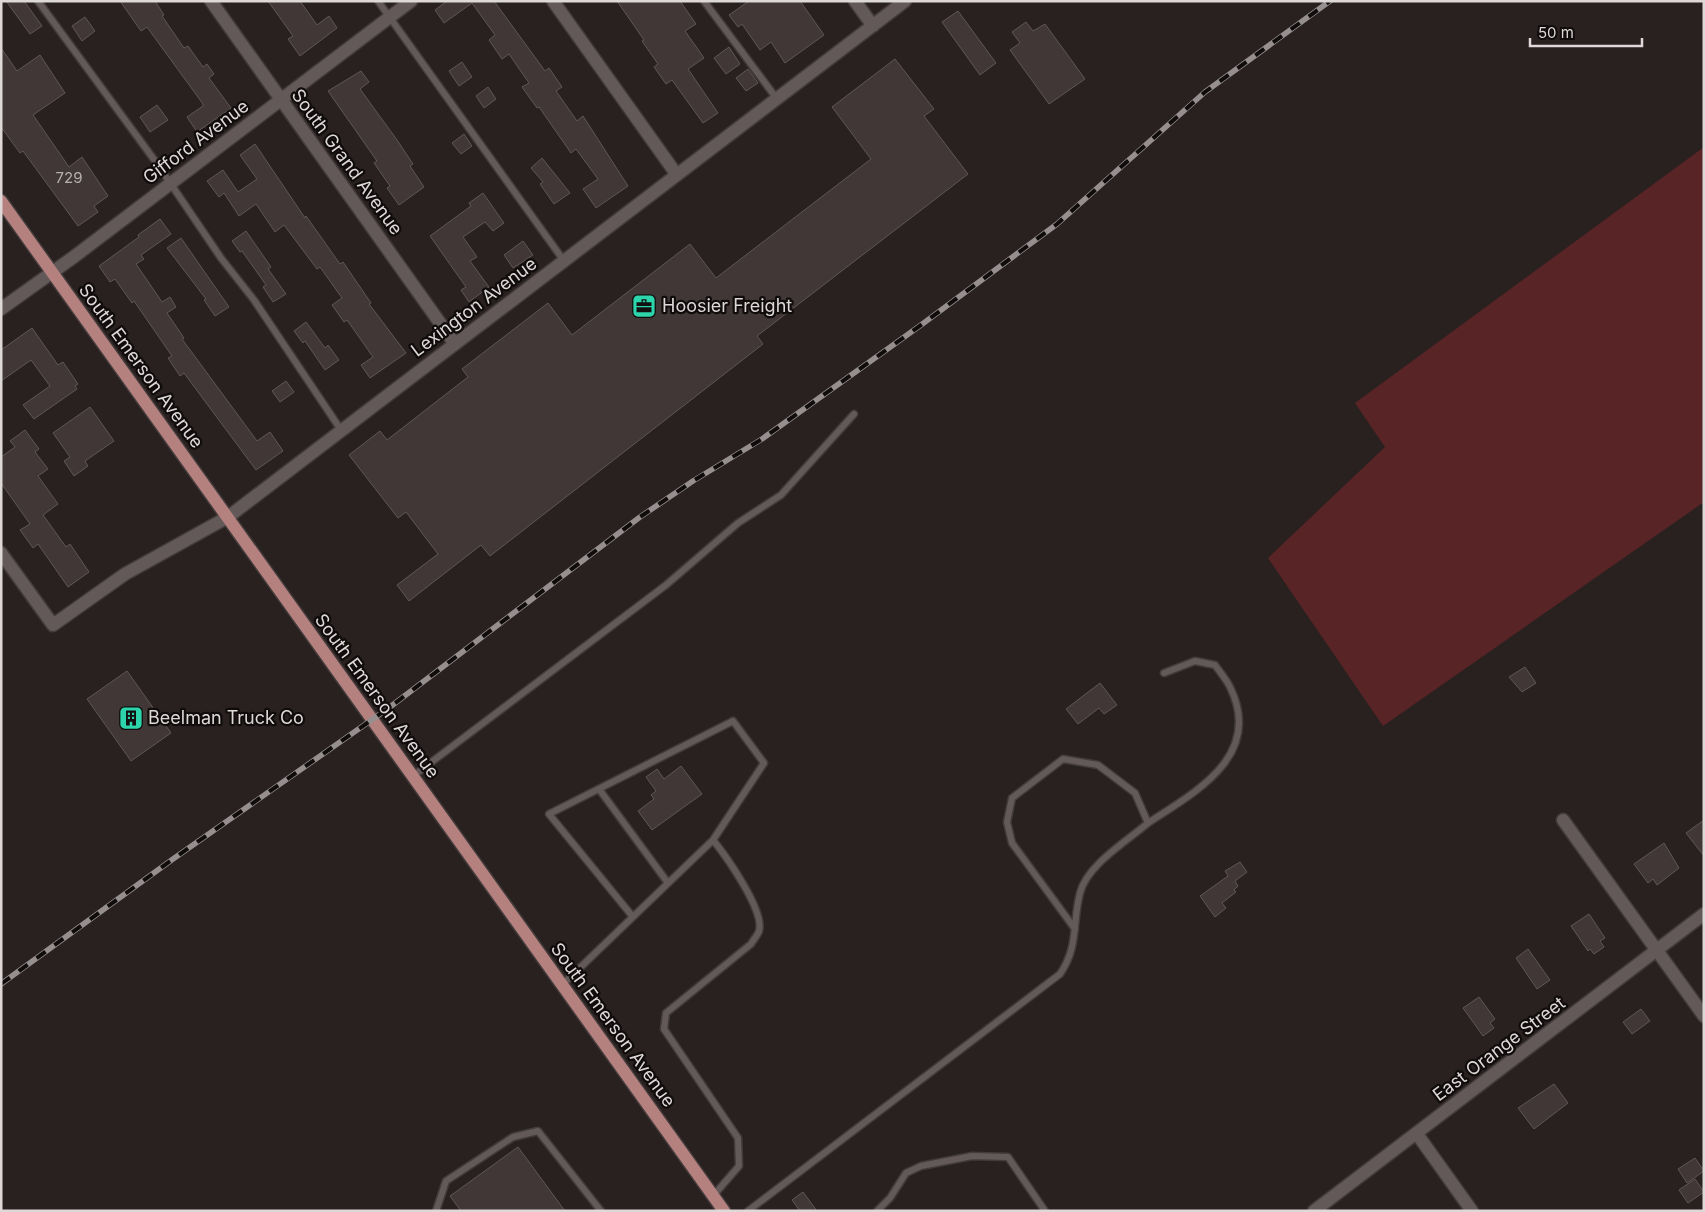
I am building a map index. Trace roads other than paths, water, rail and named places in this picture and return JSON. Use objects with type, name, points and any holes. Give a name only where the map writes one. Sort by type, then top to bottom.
[{"type":"main road","name":"South Emerson Avenue","points":[[1,201],[724,1211]]},
{"type":"street","name":"South Grand Avenue","points":[[211,1],[455,344]]},
{"type":"street","name":"Gifford Avenue","points":[[1,309],[53,273],[411,1]]},
{"type":"street","points":[[554,1],[677,175]]},
{"type":"street","points":[[855,1],[873,26]]},
{"type":"street","name":"Lexington Avenue","points":[[1,553],[53,625],[125,574],[228,517],[905,1]]},
{"type":"street","points":[[1563,820],[1704,1016]]},
{"type":"street","name":"East Orange Street","points":[[1314,1211],[1704,914]]},
{"type":"street","points":[[1416,1134],[1472,1211]]},
{"type":"lane","points":[[38,1],[158,165],[221,258],[254,300],[341,430]]},
{"type":"lane","points":[[378,1],[564,260]]},
{"type":"lane","points":[[704,1],[776,99]]},
{"type":"lane","points":[[413,776],[666,585],[738,523],[781,495],[854,414]]},
{"type":"lane","points":[[748,1211],[1060,974],[1070,960],[1080,893],[1086,878],[1096,866],[1148,823],[1206,785],[1227,761],[1236,743],[1239,717],[1231,688],[1215,665],[1195,661],[1164,673]]},
{"type":"lane","points":[[562,985],[713,840],[764,763],[733,721],[550,814],[633,916]]},
{"type":"lane","points":[[1076,929],[1012,843],[1007,822],[1012,798],[1062,759],[1089,763],[1098,765],[1135,793],[1148,823]]},
{"type":"lane","points":[[599,789],[668,883]]},
{"type":"lane","points":[[713,840],[735,871],[759,916],[760,930],[751,944],[666,1013],[664,1029],[738,1138],[739,1166],[713,1196]]},
{"type":"lane","points":[[436,1211],[446,1181],[513,1137],[538,1131],[601,1211]]},
{"type":"lane","points":[[877,1211],[890,1198],[906,1174],[921,1166],[972,1156],[1008,1157],[1045,1211]]},
{"type":"railway","points":[[1,984],[173,859],[390,707],[640,517],[693,481],[762,439],[921,325],[1057,224],[1205,92],[1330,1]]},
{"type":"place","name":"Hoosier Freight","points":[[644,306]]},
{"type":"place","name":"Beelman Truck Co","points":[[131,718]]}]
